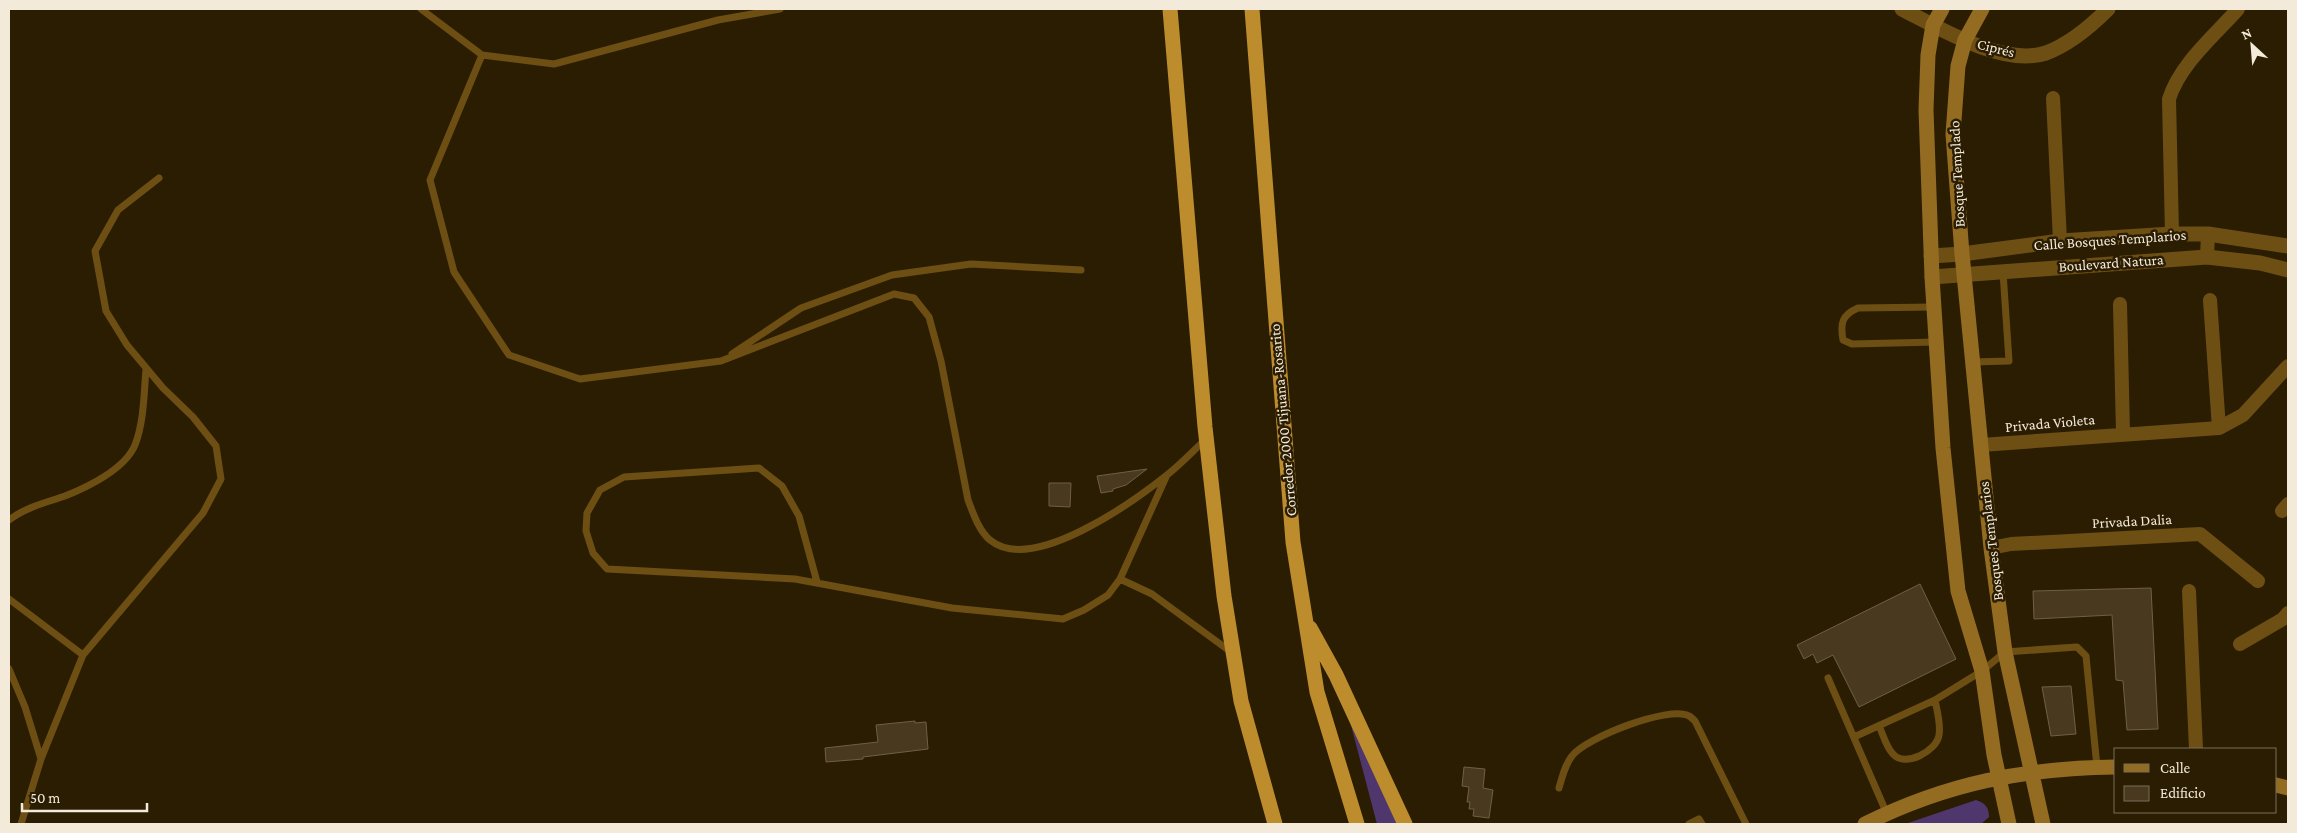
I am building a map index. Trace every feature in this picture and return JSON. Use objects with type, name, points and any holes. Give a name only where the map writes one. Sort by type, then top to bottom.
[{"type":"highway","points":[[1170,9],[1206,438],[1224,596],[1240,702],[1276,824]]},
{"type":"highway","name":"Corredor 2000 Tijuana-Rosarito","points":[[1252,9],[1293,542],[1317,692],[1357,824]]},
{"type":"highway","points":[[1304,616],[1336,675],[1405,824]]},
{"type":"main road","name":"Bosque Templado","points":[[1932,256],[1926,110],[1928,55],[1933,25],[1942,9]]},
{"type":"main road","name":"Bosque Templado","points":[[1962,254],[1953,134],[1958,66],[1964,40],[1982,9]]},
{"type":"main road","name":"Bosques Templarios","points":[[1962,254],[1991,548],[2005,652],[2043,824]]},
{"type":"main road","points":[[1932,256],[1943,448],[1958,591],[1982,671],[1999,776],[2009,824]]},
{"type":"main road","points":[[1865,824],[1957,786],[1999,776],[2032,771],[2114,767]]},
{"type":"street","name":"Ciprés","points":[[1902,9],[1964,40],[2012,55],[2044,53],[2069,42],[2091,26],[2108,9]]},
{"type":"street","points":[[2172,234],[2168,99],[2173,85],[2192,60],[2238,9]]},
{"type":"street","points":[[2053,98],[2060,241]]},
{"type":"street","name":"Calle Bosques Templarios","points":[[1932,256],[1962,254],[2060,241],[2172,234],[2208,234],[2288,246]]},
{"type":"street","points":[[2207,257],[2208,234]]},
{"type":"street","name":"Boulevard Natura","points":[[1932,277],[2003,270],[2207,257],[2260,263],[2288,270]]},
{"type":"street","points":[[2210,300],[2219,428]]},
{"type":"street","points":[[2120,304],[2123,433]]},
{"type":"street","name":"Privada Violeta","points":[[1981,445],[2123,433],[2219,428],[2243,415],[2288,366]]},
{"type":"street","name":"Privada Dalia","points":[[1991,548],[2011,544],[2200,534],[2258,581]]},
{"type":"street","points":[[2189,591],[2196,748]]},
{"type":"street","points":[[2240,644],[2283,619],[2288,613]]},
{"type":"lane","points":[[421,9],[482,55],[554,64],[718,20],[780,9]]},
{"type":"lane","points":[[482,55],[430,180],[454,272],[509,355],[580,379],[721,361],[894,294],[914,298],[929,317],[942,361],[968,500],[975,519],[990,540],[1014,550],[1050,544],[1099,524],[1167,475],[1206,438]]},
{"type":"lane","points":[[21,824],[41,759],[83,655],[202,513],[221,479],[216,446],[193,417],[146,369],[127,345],[106,311],[95,251],[118,210],[158,178]]},
{"type":"lane","points":[[721,361],[801,308],[892,275],[971,264],[1081,270]]},
{"type":"lane","points":[[1973,362],[2009,361],[2003,270]]},
{"type":"lane","points":[[1934,307],[1858,308],[1847,313],[1842,322],[1842,330],[1844,340],[1852,344],[1936,342]]},
{"type":"lane","points":[[9,520],[23,510],[66,495],[113,472],[134,446],[143,405],[146,369]]},
{"type":"lane","points":[[817,582],[800,516],[782,486],[758,468],[624,477],[600,490],[586,513],[586,531],[593,553],[607,569],[795,579],[952,608],[1063,619],[1084,610],[1108,595],[1120,579],[1167,475]]},
{"type":"lane","points":[[1120,579],[1152,594],[1233,654]]},
{"type":"lane","points":[[9,599],[83,655]]},
{"type":"lane","points":[[1854,737],[1935,700],[1982,671],[2005,652],[2077,647],[2083,650],[2086,656],[2097,768]]},
{"type":"lane","points":[[9,669],[25,706],[41,759]]},
{"type":"lane","points":[[1828,678],[1887,814]]},
{"type":"lane","points":[[1879,726],[1892,753],[1898,758],[1909,760],[1933,748],[1939,736],[1935,700]]},
{"type":"lane","points":[[1559,788],[1572,756],[1584,745],[1639,720],[1677,714],[1689,716],[1695,721],[1746,824]]},
{"type":"lane","points":[[1689,824],[1699,819],[1702,824]]},
{"type":"shaded area","points":[[1348,714],[1400,824],[1377,824]]},
{"type":"shaded area","points":[[1976,800],[1984,804],[1988,811],[1989,817],[1981,824],[1905,824]]},
{"type":"building","points":[[1147,469],[1126,485],[1113,489],[1113,491],[1101,493],[1097,476]]},
{"type":"building","points":[[1049,483],[1071,483],[1070,507],[1049,506]]},
{"type":"building","points":[[1920,584],[1956,659],[1859,707],[1833,655],[1817,663],[1813,654],[1804,659],[1797,645]]},
{"type":"building","points":[[2151,588],[2158,729],[2127,730],[2123,681],[2116,680],[2112,615],[2034,619],[2033,591]]},
{"type":"building","points":[[2071,686],[2076,734],[2051,736],[2042,687]]},
{"type":"building","points":[[915,721],[915,723],[926,722],[928,749],[863,757],[863,759],[826,762],[825,748],[878,742],[876,725]]},
{"type":"building","points":[[1464,767],[1485,769],[1483,788],[1493,790],[1489,818],[1473,816],[1474,809],[1469,809],[1470,802],[1467,802],[1469,787],[1462,786]]}]
